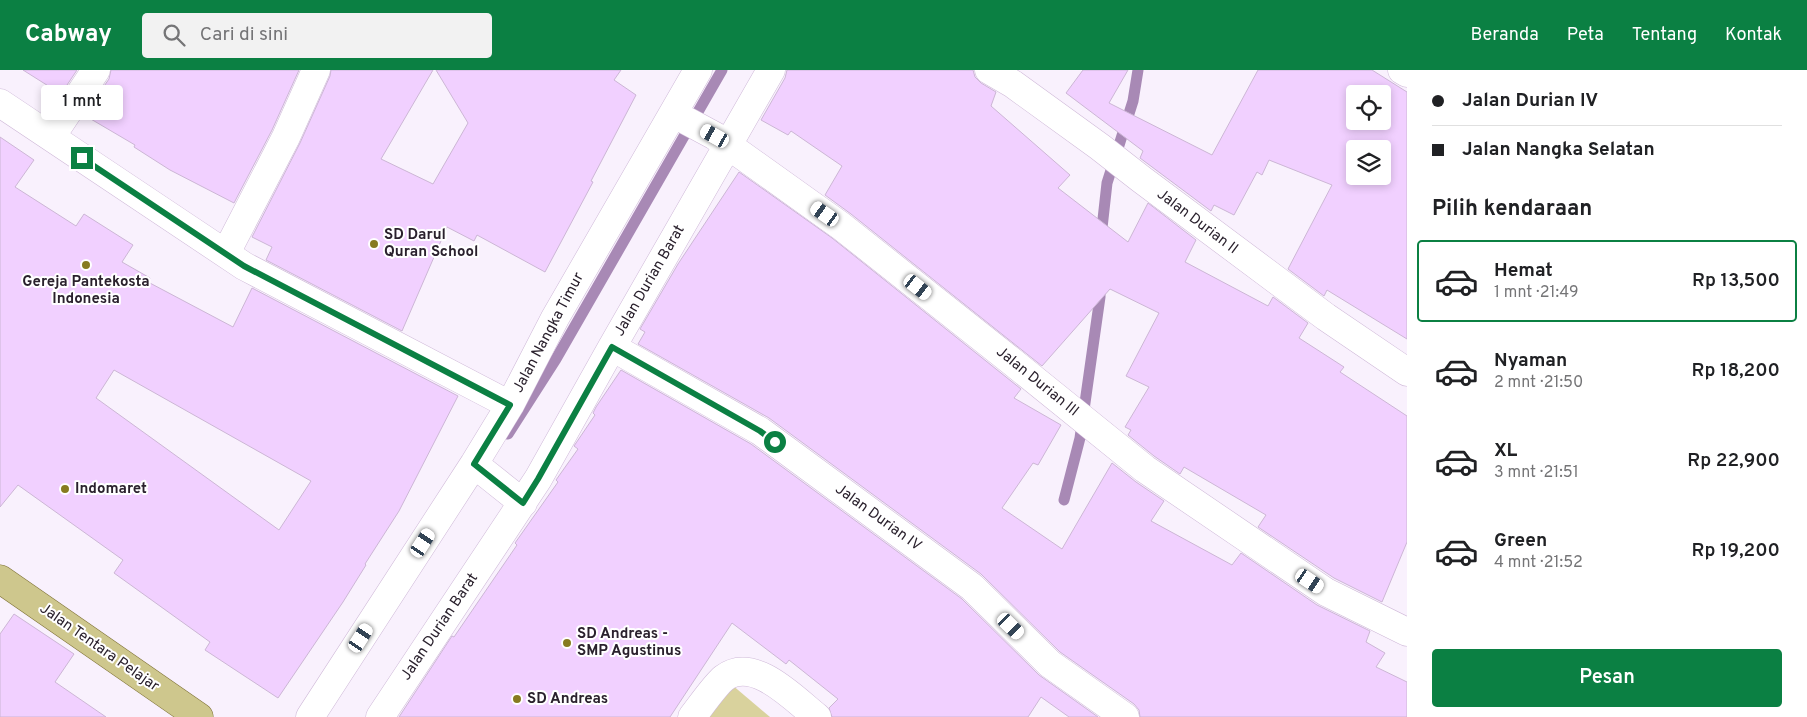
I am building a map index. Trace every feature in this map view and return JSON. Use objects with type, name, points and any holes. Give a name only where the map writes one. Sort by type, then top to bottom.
[{"type":"main road","name":"Jalan Tentara Pelajar","points":[[0,579],[199,717]]},
{"type":"street","points":[[51,137],[96,70]]},
{"type":"street","points":[[226,253],[286,136],[316,70]]},
{"type":"street","name":"Jalan Nangka Timur","points":[[310,717],[477,467],[555,318],[676,115],[698,70]]},
{"type":"street","name":"Jalan Durian Barat","points":[[380,717],[519,500],[538,479],[612,347],[721,141],[770,70]]},
{"type":"street","name":"Jalan Durian II","points":[[989,70],[1013,84],[1100,147],[1326,318],[1407,372]]},
{"type":"street","points":[[1403,70],[1407,73]]},
{"type":"street","points":[[0,103],[244,266],[510,405]]},
{"type":"street","name":"Jalan Durian III","points":[[676,115],[721,141],[841,226],[1145,470],[1326,592],[1407,632]]},
{"type":"street","name":"Jalan Durian IV","points":[[612,347],[760,431],[972,587],[1050,664],[1125,717]]},
{"type":"street","points":[[477,467],[519,500]]},
{"type":"street","points":[[692,717],[724,678],[739,672],[752,672],[767,677],[817,717]]},
{"type":"shaded area","points":[[731,684],[770,717],[704,717]]},
{"type":"building","points":[[23,70],[77,70],[61,94]]},
{"type":"building","points":[[111,70],[299,70],[272,130],[234,203],[170,170],[134,147],[135,145],[84,115],[109,79]]},
{"type":"building","points":[[331,70],[433,70],[381,159],[433,184],[468,123],[436,70],[621,70],[614,80],[636,95],[591,181],[593,182],[545,272],[477,235],[474,241],[447,227],[402,331],[266,260],[272,247],[252,237],[300,143]]},
{"type":"building","points":[[787,70],[973,70],[975,77],[981,83],[996,92],[991,106],[1070,175],[1058,188],[1128,242],[1148,203],[1196,240],[1185,262],[1268,306],[1273,297],[1308,323],[1299,338],[1344,367],[1340,372],[1407,416],[1407,542],[1382,602],[1334,578],[1258,527],[1266,515],[1184,467],[1180,474],[1128,435],[1131,430],[1125,427],[1149,387],[1126,376],[1159,313],[1110,289],[1042,366],[825,195],[842,166],[791,131],[788,135],[761,120],[785,78]]},
{"type":"building","points":[[1083,70],[1128,70],[1109,103],[1212,155],[1258,70],[1372,70],[1407,92],[1407,339],[1327,290],[1324,296],[1288,269],[1332,185],[1269,160],[1262,175],[1257,172],[1234,215],[1214,205],[1211,211],[1140,158],[1143,151],[1066,93]]},
{"type":"building","points":[[0,137],[34,160],[15,187],[76,226],[84,214],[133,245],[122,262],[150,278],[148,282],[233,327],[252,288],[458,396],[399,511],[343,602],[278,698],[205,650],[210,642],[114,573],[123,560],[18,485],[0,507]],"holes":[[[114,370],[311,481],[279,530],[96,398]]]},
{"type":"building","points":[[739,172],[832,238],[1021,389],[1014,398],[1061,425],[1038,465],[1033,463],[1002,508],[1062,549],[1112,463],[1164,501],[1151,521],[1232,565],[1241,553],[1317,605],[1370,631],[1366,642],[1385,653],[1376,667],[1407,682],[1407,717],[1140,717],[1139,710],[1134,704],[1060,652],[981,574],[769,418],[638,344],[645,332],[640,329],[678,264]]},
{"type":"building","points":[[621,370],[751,444],[962,599],[1039,675],[1098,717],[1069,717],[1041,697],[1028,717],[832,717],[829,708],[838,699],[789,660],[786,664],[732,623],[670,717],[399,717],[558,482],[556,480],[578,449],[574,446],[595,415],[593,413],[596,407]]},
{"type":"building","points":[[14,614],[74,654],[55,682],[106,717],[0,717],[0,634]]},
{"type":"waterway","points":[[508,434],[556,359],[722,70]]},
{"type":"waterway","points":[[1101,237],[1107,183],[1133,101],[1138,70]]},
{"type":"waterway","points":[[1064,500],[1080,438],[1100,286]]},
{"type":"place","name":"SD Darul Quran School","points":[[374,244]]},
{"type":"place","name":"Gereja Pantekosta Indonesia","points":[[86,265]]},
{"type":"place","name":"Indomaret","points":[[65,489]]},
{"type":"place","name":"SD Andreas - SMP Agustinus","points":[[567,643]]},
{"type":"place","name":"SD Andreas","points":[[517,699]]},
{"type":"route","points":[[82,158],[244,266],[510,405],[474,464],[523,503],[612,347],[674,384],[760,431],[775,442]]}]
